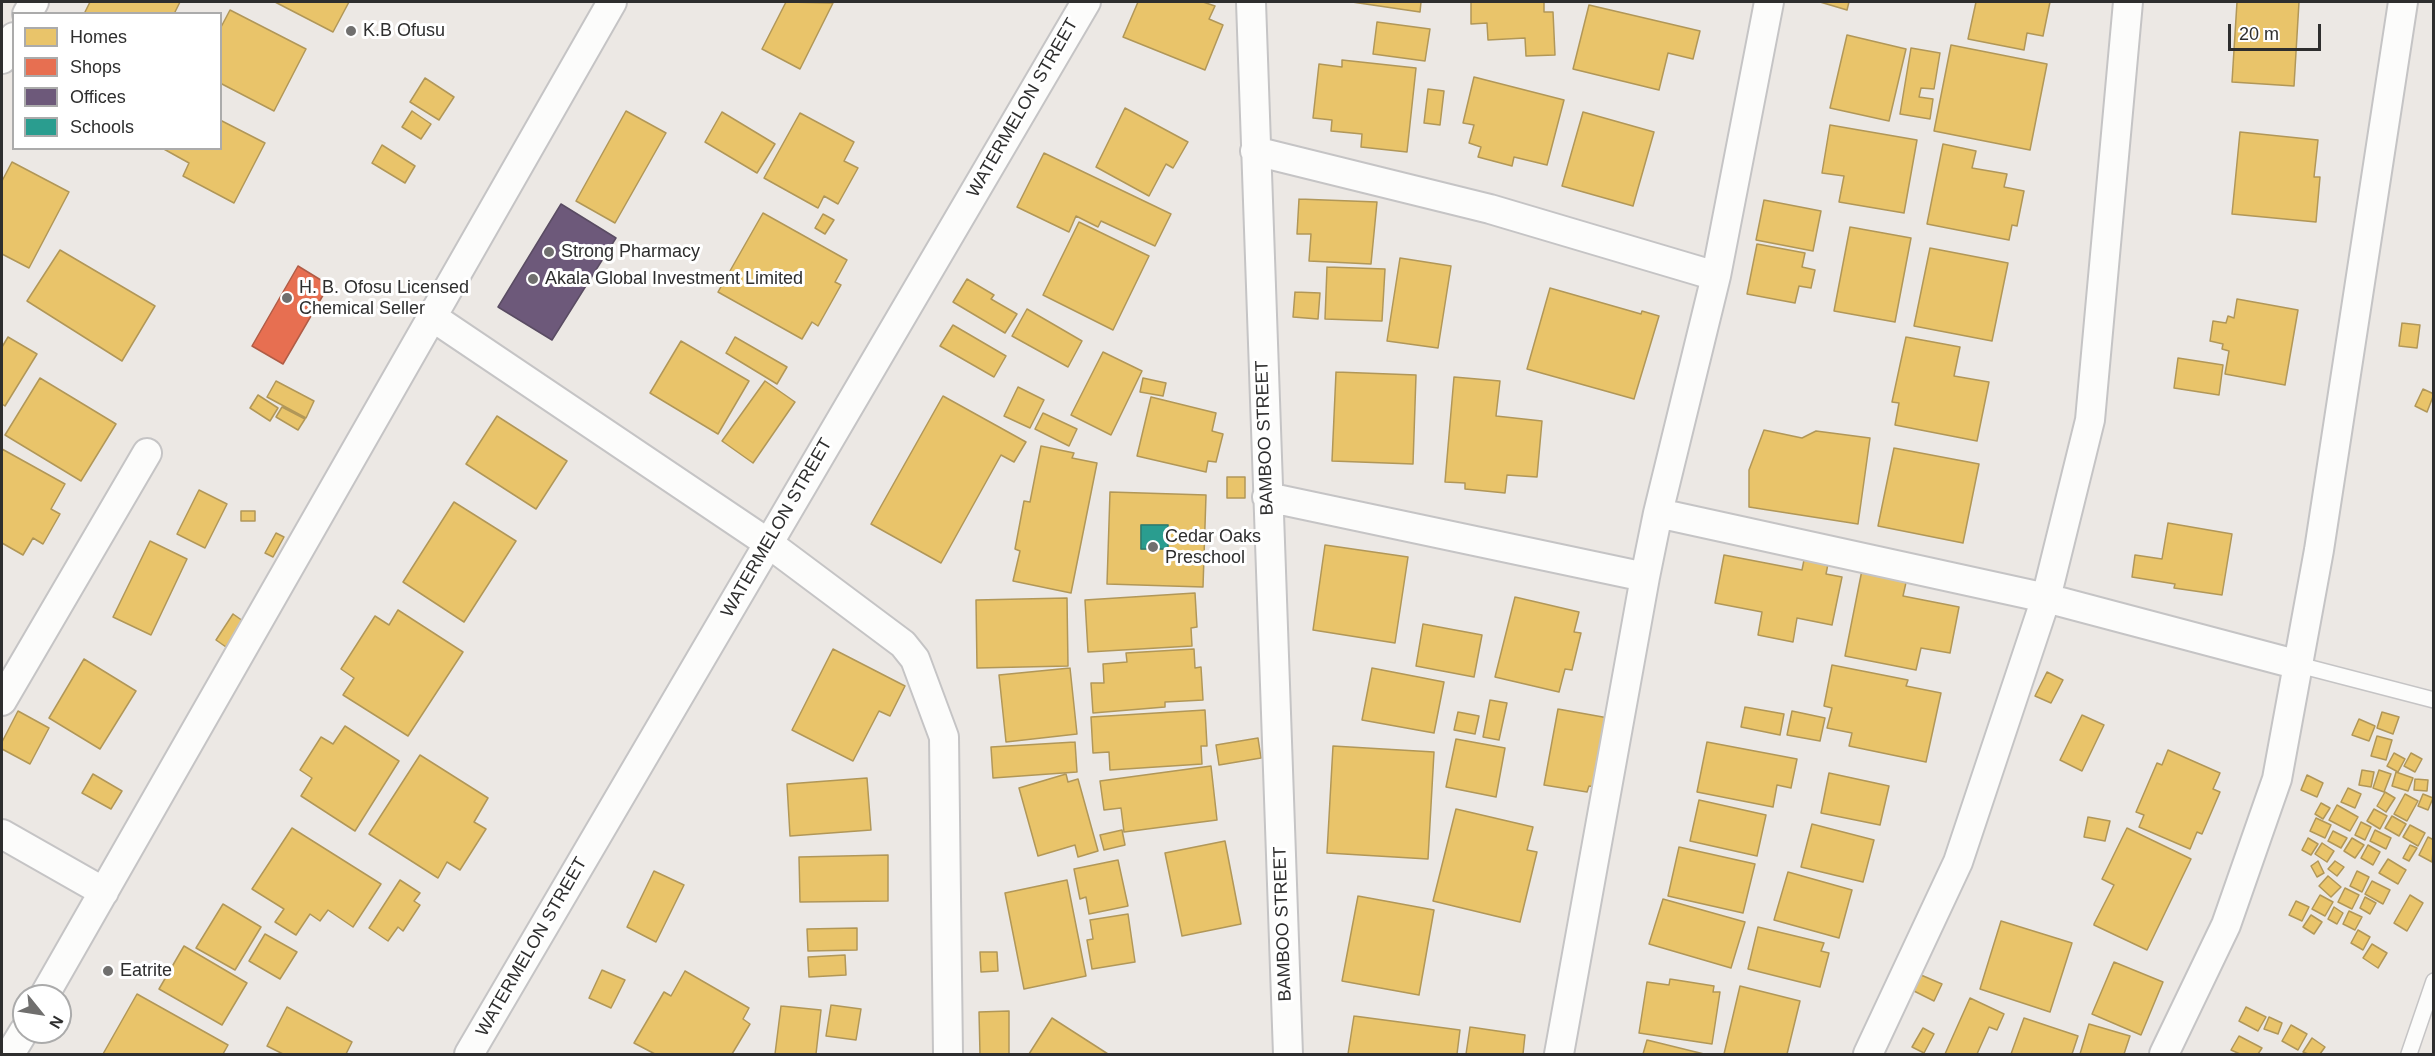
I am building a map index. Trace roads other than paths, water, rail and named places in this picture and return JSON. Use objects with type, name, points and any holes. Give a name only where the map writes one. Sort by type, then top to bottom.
[{"type":"street","points":[[51,984],[612,2]]},
{"type":"street","name":"WATERMELON STREET","points":[[469,1054],[1086,2]]},
{"type":"street","name":"BAMBOO STREET","points":[[1251,2],[1288,1054]]},
{"type":"street","points":[[1559,1054],[1645,578],[1658,513],[1716,276],[1769,2]]},
{"type":"street","points":[[1868,1054],[1958,862],[2046,598],[2090,420],[2128,2]]},
{"type":"street","points":[[2164,1054],[2226,925],[2277,779],[2299,665],[2403,2]]},
{"type":"street","points":[[2,59],[12,41]]},
{"type":"street","points":[[1255,151],[1490,209],[1716,276]]},
{"type":"street","points":[[431,316],[768,543],[903,644],[915,659],[944,737],[948,1054]]},
{"type":"street","points":[[2,701],[147,453]]},
{"type":"street","points":[[1267,497],[1645,578]]},
{"type":"street","points":[[1658,513],[2046,598],[2299,665]]},
{"type":"street","points":[[2,834],[104,892]]},
{"type":"lane","points":[[2299,665],[2433,700]]},
{"type":"lane","points":[[2409,1054],[2433,981]]},
{"type":"place","name":"K.B Ofusu","points":[[351,31]]},
{"type":"place","name":"Strong Pharmacy","points":[[549,252]]},
{"type":"place","name":"Akala Global Investment Limited","points":[[533,279]]},
{"type":"place","name":"H. B. Ofosu Licensed Chemical Seller","points":[[287,298]]},
{"type":"place","name":"Cedar Oaks Preschool","points":[[1153,547]]},
{"type":"place","name":"Eatrite","points":[[108,971]]}]
